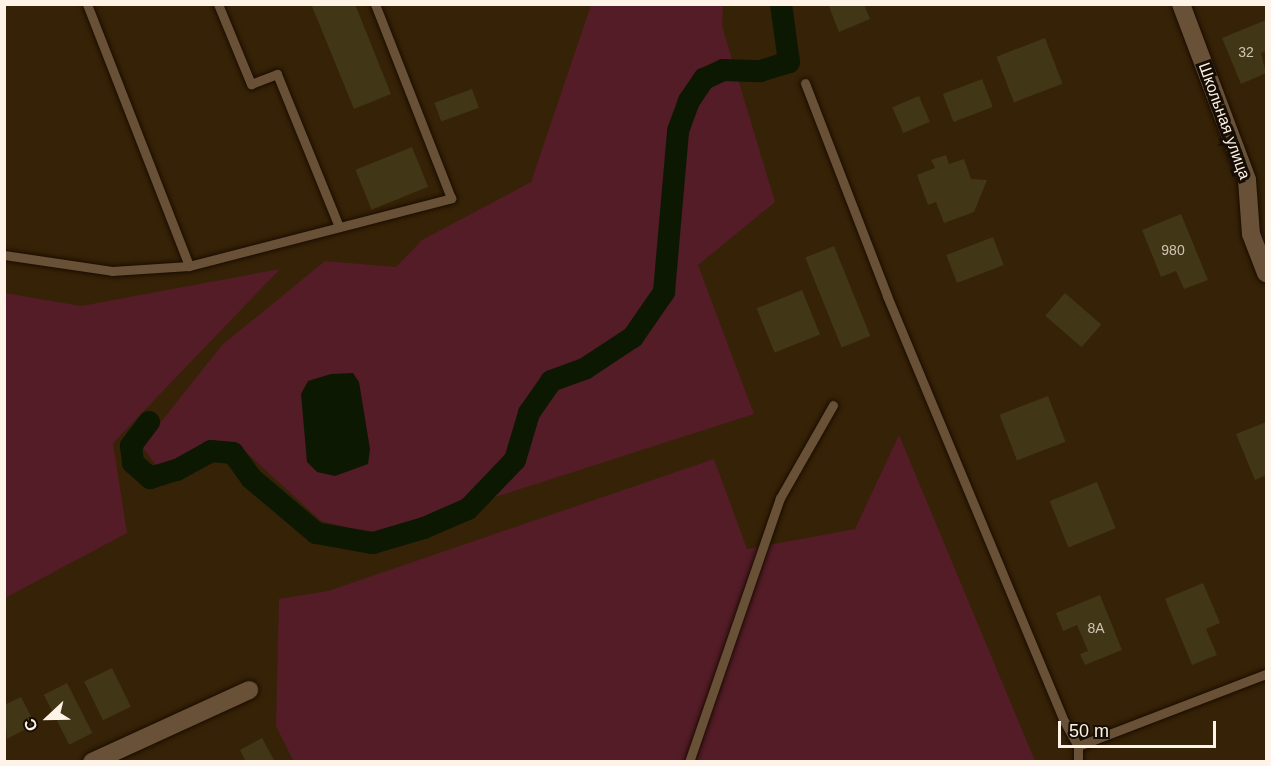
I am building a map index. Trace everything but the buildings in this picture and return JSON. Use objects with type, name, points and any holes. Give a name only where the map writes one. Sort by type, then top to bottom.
[{"type":"street","name":"Школьная улица","points":[[1181,4],[1247,180],[1251,234],[1266,273]]},
{"type":"street","points":[[92,762],[249,690]]},
{"type":"lane","points":[[87,4],[189,266]]},
{"type":"lane","points":[[218,4],[250,84],[277,74],[339,227]]},
{"type":"lane","points":[[4,255],[112,271],[189,266],[451,198],[375,4]]},
{"type":"lane","points":[[805,83],[900,329],[1064,721],[1078,746],[1078,762]]},
{"type":"lane","points":[[689,762],[780,498],[833,405]]},
{"type":"lane","points":[[1078,746],[1266,674]]},
{"type":"shaded area","points":[[591,5],[723,5],[722,26],[775,202],[698,265],[754,414],[377,535],[321,521],[235,442],[158,468],[142,446],[222,345],[325,261],[396,267],[422,240],[531,182]]},
{"type":"shaded area","points":[[280,269],[113,443],[127,533],[5,598],[5,293],[81,306]]},
{"type":"shaded area","points":[[353,373],[359,382],[370,449],[368,464],[335,476],[317,472],[307,462],[301,394],[308,381],[331,374]]},
{"type":"shaded area","points":[[899,435],[1035,761],[294,762],[276,726],[279,599],[328,591],[714,459],[747,549],[855,529]]},
{"type":"waterway","points":[[149,422],[131,446],[133,463],[150,478],[177,470],[211,451],[233,453],[251,478],[316,533],[373,543],[424,528],[468,509],[515,460],[529,413],[551,381],[586,368],[633,337],[664,292],[678,131],[689,101],[704,79],[723,70],[760,71],[789,62],[781,4]]}]
